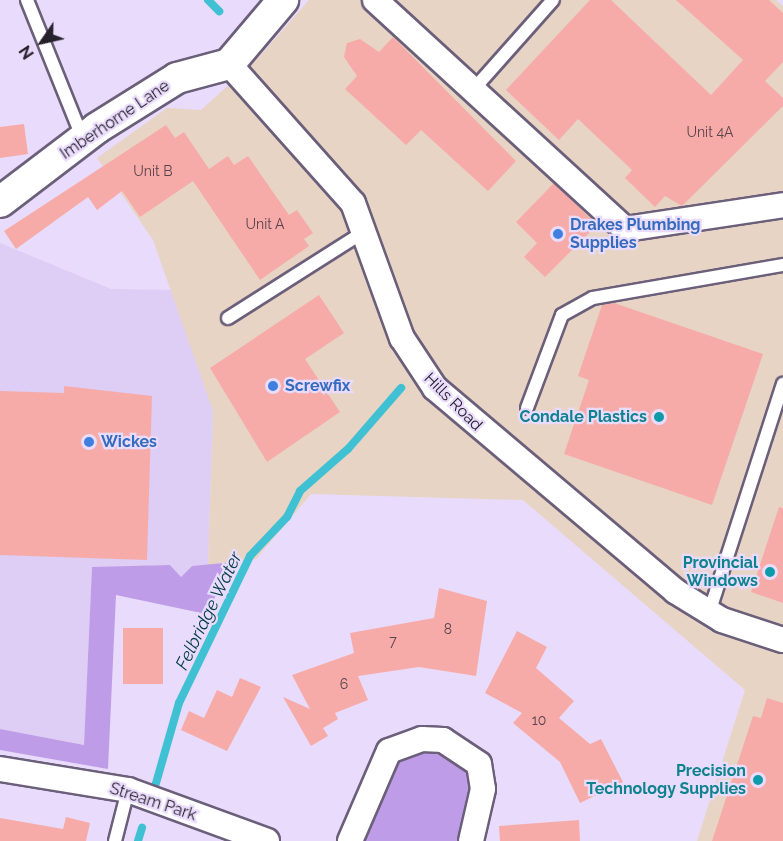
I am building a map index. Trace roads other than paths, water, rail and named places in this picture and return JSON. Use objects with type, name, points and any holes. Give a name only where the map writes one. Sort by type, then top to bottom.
[{"type":"street","points":[[229,64],[283,0]]},
{"type":"street","points":[[375,0],[625,229],[783,205]]},
{"type":"street","name":"Imberhorne Lane","points":[[0,202],[83,138],[177,78],[229,64]]},
{"type":"street","name":"Hills Road","points":[[229,64],[327,168],[365,231],[402,338],[435,388],[675,591],[709,613],[783,640]]},
{"type":"street","points":[[350,841],[389,751],[422,739],[443,740],[479,764],[483,789],[471,841]]},
{"type":"street","name":"Stream Park","points":[[0,770],[128,790],[267,841]]},
{"type":"lane","points":[[27,0],[83,138]]},
{"type":"lane","points":[[473,90],[554,0]]},
{"type":"lane","points":[[228,318],[365,231]]},
{"type":"lane","points":[[527,408],[562,315],[593,298],[783,265]]},
{"type":"lane","points":[[709,613],[783,384]]},
{"type":"lane","points":[[115,841],[128,790]]},
{"type":"waterway","name":"Felbridge Water","points":[[208,0],[219,11]]},
{"type":"waterway","name":"Felbridge Water","points":[[154,790],[179,703],[250,556],[287,517],[300,491],[348,449],[401,388]]},
{"type":"waterway","name":"Felbridge Water","points":[[138,841],[142,828]]},
{"type":"place","name":"Drakes Plumbing Supplies","points":[[558,234]]},
{"type":"place","name":"Screwfix","points":[[273,386]]},
{"type":"place","name":"Condale Plastics","points":[[659,417]]},
{"type":"place","name":"Wickes","points":[[89,442]]},
{"type":"place","name":"Provincial Windows","points":[[770,572]]},
{"type":"place","name":"Precision Technology Supplies","points":[[758,780]]}]
